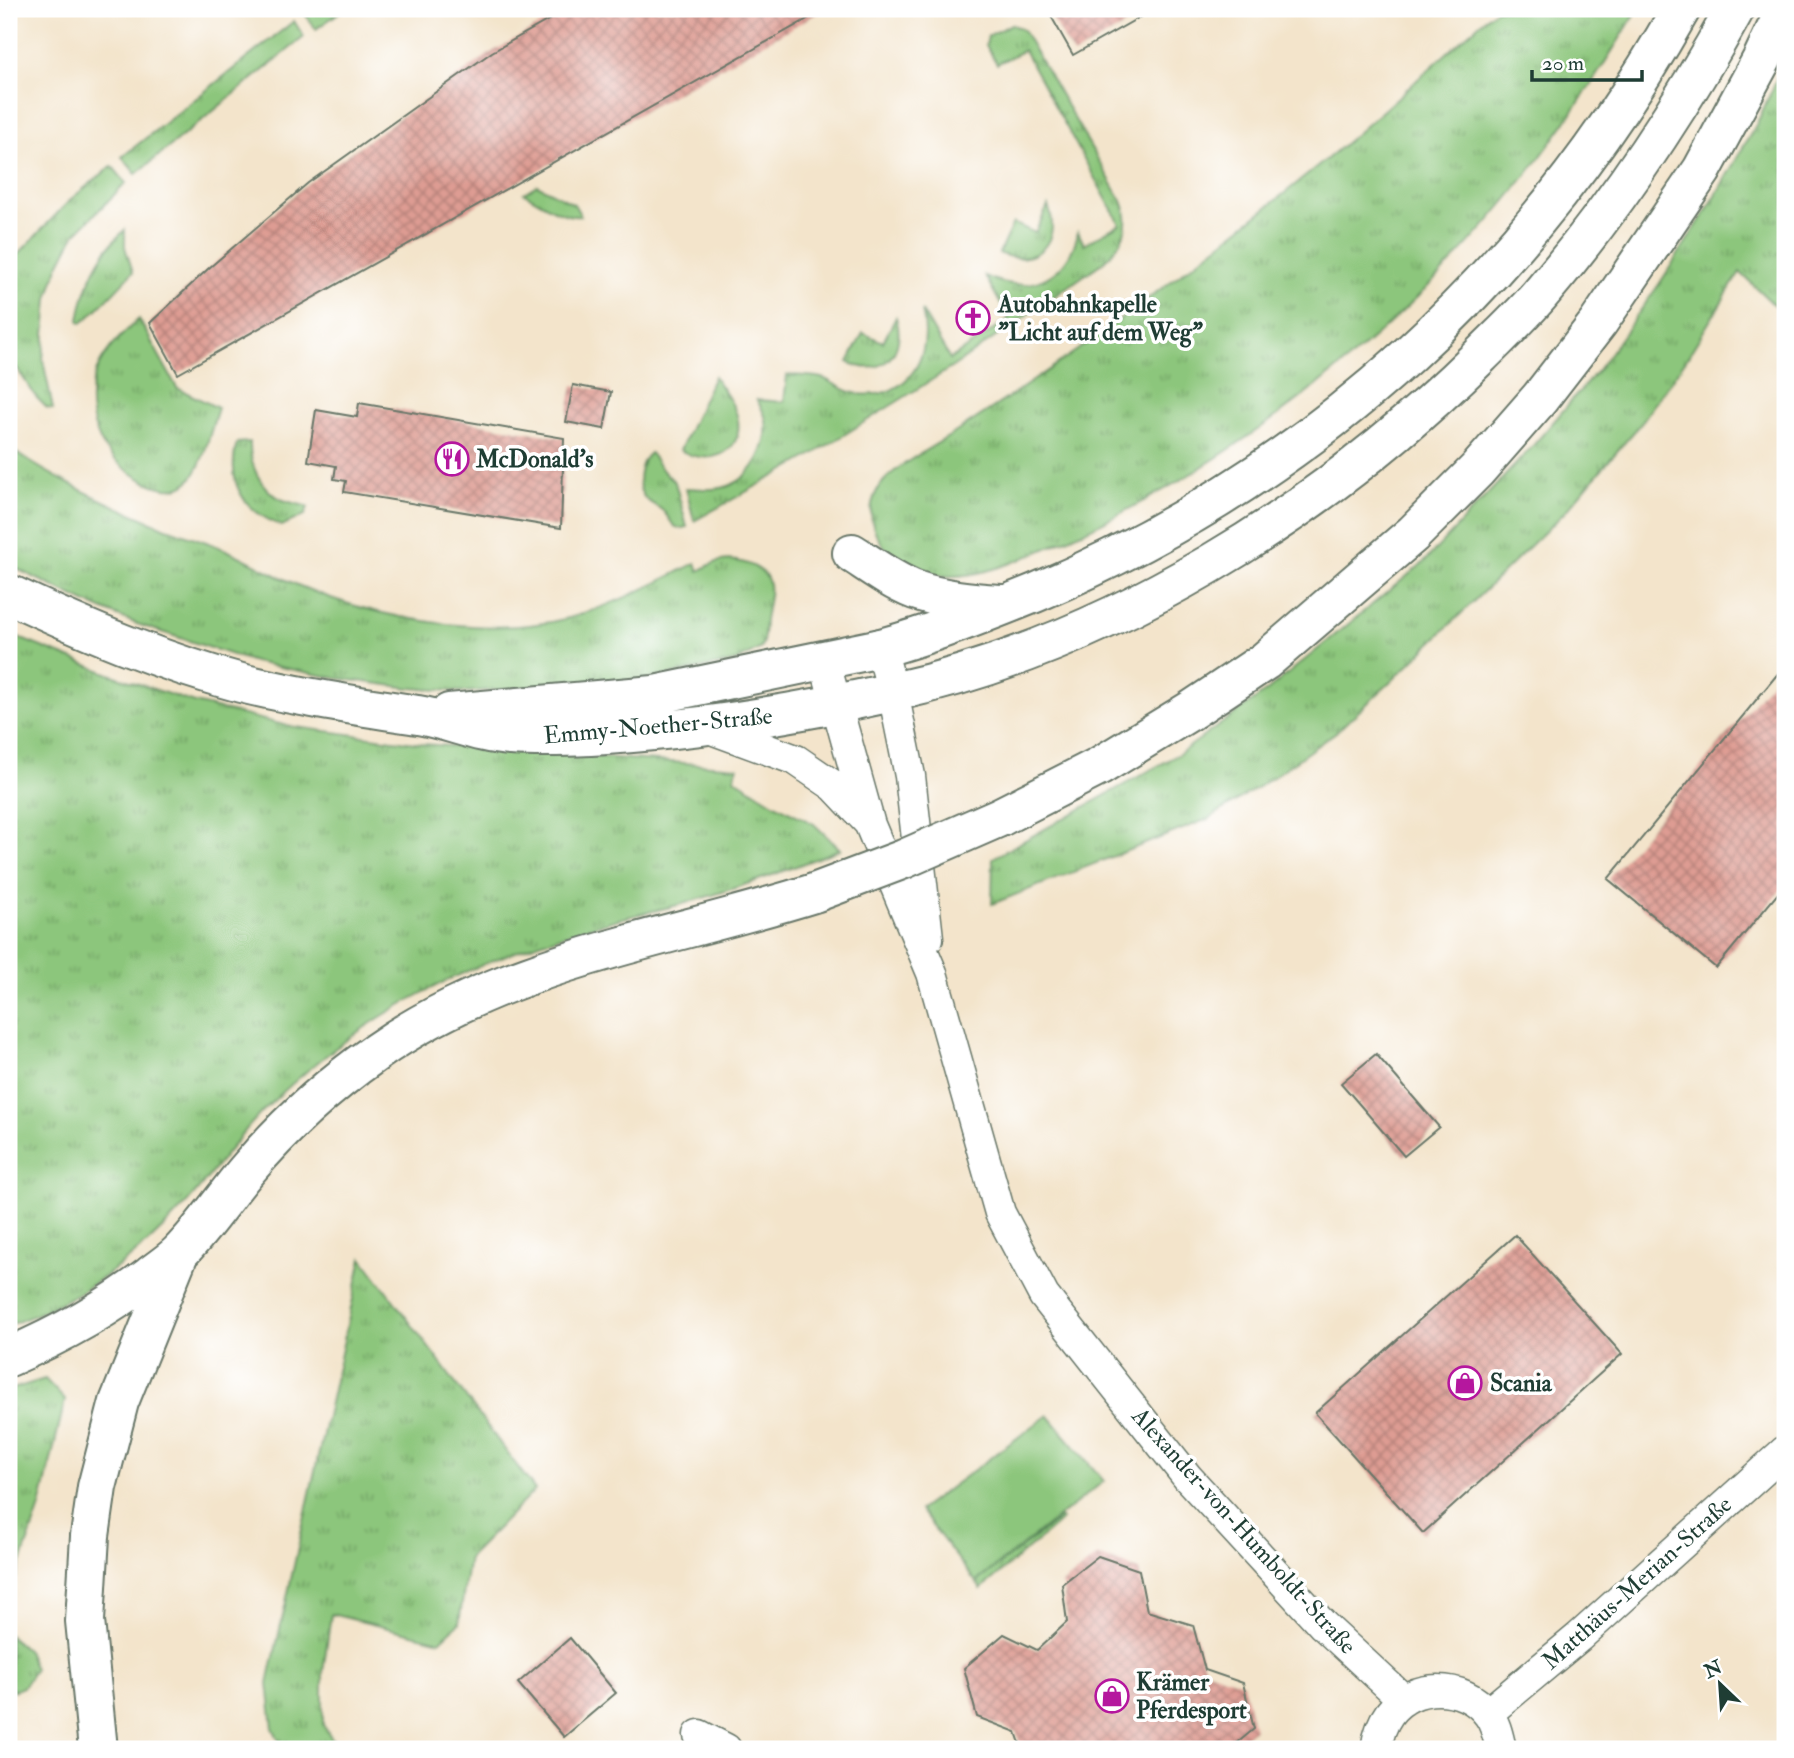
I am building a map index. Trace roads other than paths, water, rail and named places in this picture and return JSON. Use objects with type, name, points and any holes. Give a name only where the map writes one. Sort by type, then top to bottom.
[{"type":"main road","name":"Emmy-Noether-Straße","points":[[422,716],[654,695],[881,648],[931,634],[1008,604],[1136,547],[1211,504],[1304,441],[1404,359],[1474,291],[1537,222],[1601,138],[1681,9]]},
{"type":"main road","name":"Emmy-Noether-Straße","points":[[9,594],[125,645],[239,682],[313,698],[422,716],[469,730],[511,736],[600,736],[705,727],[893,692],[1002,662],[1090,626],[1159,592],[1266,528],[1350,469],[1459,377],[1541,294],[1576,251],[1646,157],[1735,9]]},
{"type":"main road","points":[[9,1357],[47,1341],[94,1315],[179,1254],[274,1140],[344,1077],[410,1031],[457,1005],[548,967],[747,914],[904,859],[1000,817],[1100,766],[1265,661],[1413,534],[1478,470],[1540,398],[1598,323],[1702,170],[1762,59],[1785,10]]},
{"type":"main road","points":[[852,553],[914,590],[961,601],[1008,604]]},
{"type":"main road","points":[[98,1749],[85,1620],[90,1536],[97,1487],[119,1402],[179,1254]]},
{"type":"street","name":"Alexander-von-Humboldt-Straße","points":[[881,648],[910,776],[932,973]]},
{"type":"street","name":"Alexander-von-Humboldt-Straße","points":[[824,660],[870,825],[932,973],[1000,1213],[1044,1296],[1188,1478],[1323,1625],[1404,1700]]},
{"type":"street","points":[[705,727],[796,760],[834,786],[870,825]]},
{"type":"street","name":"Matthäus-Merian-Straße","points":[[1488,1713],[1579,1637],[1785,1451]]},
{"type":"street","points":[[1376,1749],[1380,1729],[1390,1713],[1404,1700],[1421,1692],[1440,1689],[1458,1693],[1474,1701],[1488,1713],[1497,1730],[1501,1749]]},
{"type":"street","points":[[699,1735],[726,1749]]},
{"type":"place","name":"Autobahnkapelle \"Licht auf dem Weg\"","points":[[973,318]]},
{"type":"place","name":"McDonald's","points":[[452,459]]},
{"type":"place","name":"Scania","points":[[1465,1383]]},
{"type":"place","name":"Krämer Pferdesport","points":[[1112,1696]]}]
